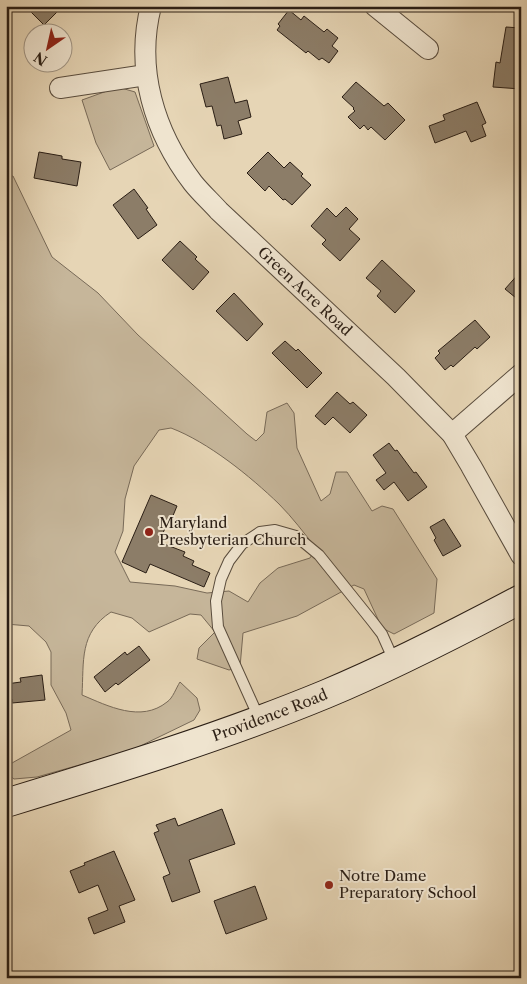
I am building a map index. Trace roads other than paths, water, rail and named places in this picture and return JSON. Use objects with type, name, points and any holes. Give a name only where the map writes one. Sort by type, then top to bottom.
[{"type":"street","name":"Green Acre Road","points":[[151,6],[144,46],[146,75],[151,101],[159,124],[174,155],[194,184],[220,211],[396,377],[452,434],[472,466],[521,555]]},
{"type":"street","points":[[375,6],[428,50]]},
{"type":"street","points":[[60,88],[146,75]]},
{"type":"street","points":[[452,434],[521,374]]},
{"type":"street","name":"Providence Road","points":[[6,803],[260,720],[395,664],[521,599]]},
{"type":"lane","points":[[260,720],[218,627],[216,601],[221,579],[229,561],[242,544],[260,532],[275,530],[296,536],[319,554],[382,634],[395,664]]},
{"type":"place","name":"Maryland Presbyterian Church","points":[[149,532]]},
{"type":"place","name":"Notre Dame Preparatory School","points":[[329,885]]}]
